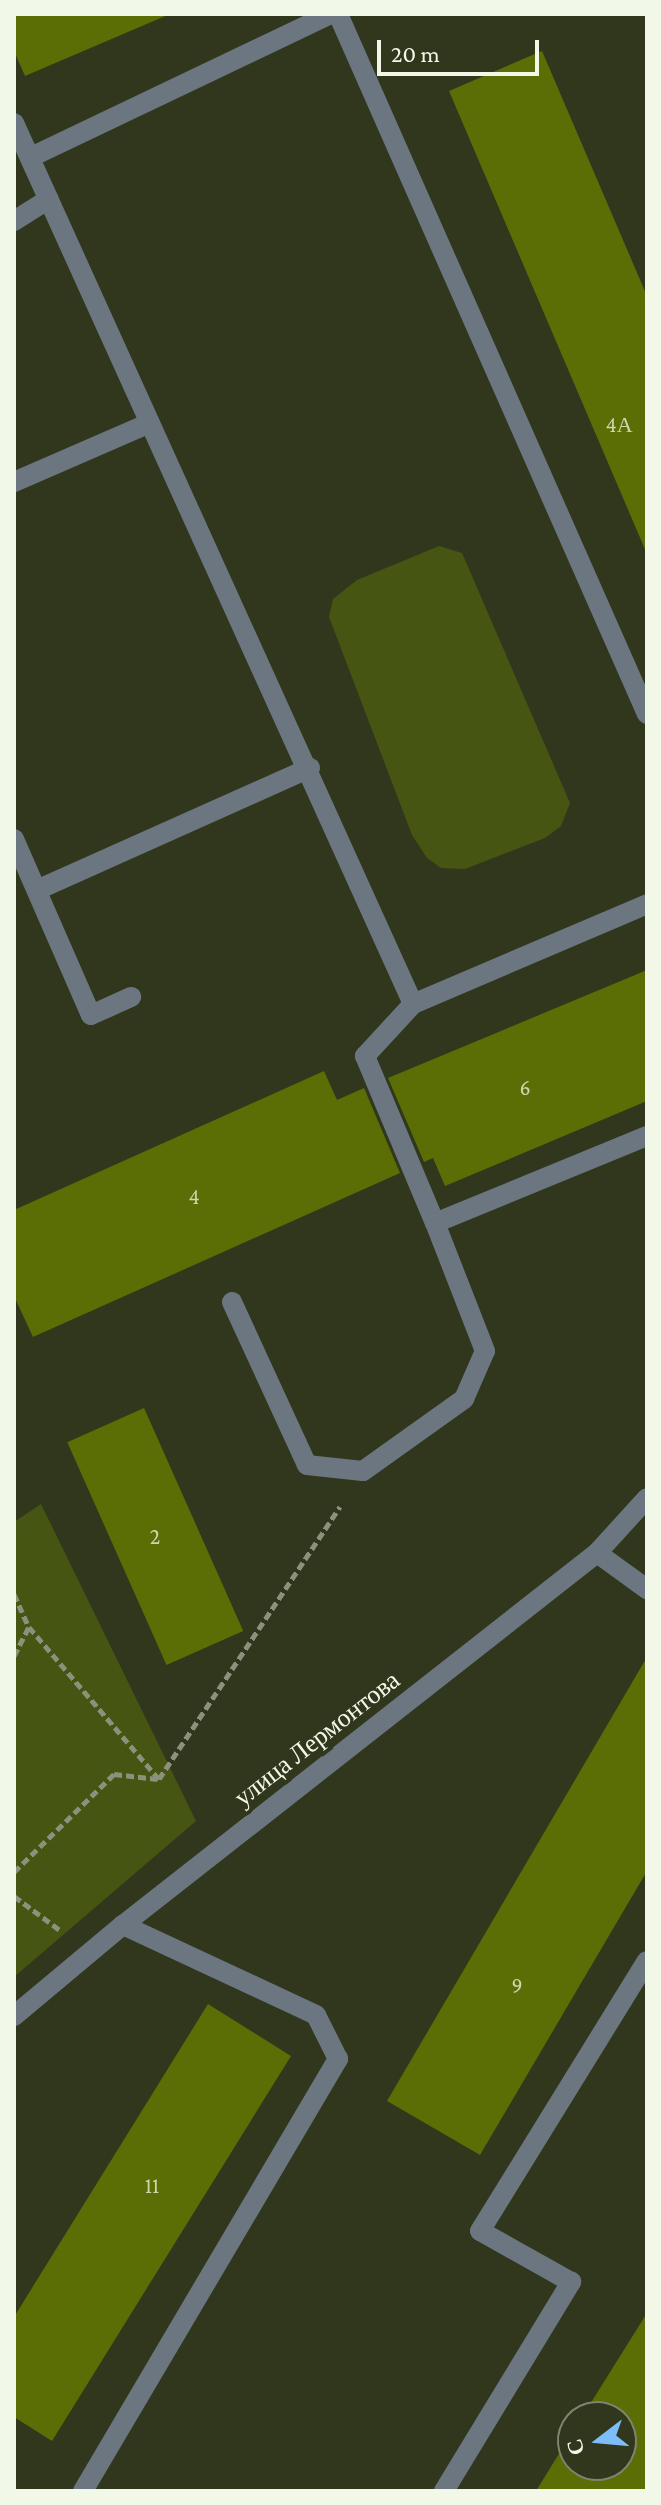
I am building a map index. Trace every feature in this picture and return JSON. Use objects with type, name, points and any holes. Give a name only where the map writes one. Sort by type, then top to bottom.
[{"type":"street","points":[[31,157],[331,14]]},
{"type":"street","points":[[338,14],[647,714]]},
{"type":"street","points":[[14,123],[310,768],[413,1004]]},
{"type":"street","points":[[14,221],[49,199]]},
{"type":"street","points":[[14,482],[150,423]]},
{"type":"street","points":[[37,890],[310,768]]},
{"type":"street","points":[[14,839],[91,1015],[131,997]]},
{"type":"street","points":[[232,1302],[307,1465],[363,1471],[464,1399],[485,1351],[365,1056],[413,1004],[647,904]]},
{"type":"street","points":[[435,1223],[647,1136]]},
{"type":"street","name":"улица Лермонтова","points":[[14,2016],[123,1925],[597,1553],[647,1498]]},
{"type":"street","points":[[597,1553],[647,1589]]},
{"type":"street","points":[[83,2491],[338,2059],[316,2015],[123,1925]]},
{"type":"street","points":[[444,2491],[571,2282],[480,2231],[647,1961]]},
{"type":"path","points":[[159,1779],[363,1471]]},
{"type":"path","points":[[14,1594],[29,1627],[159,1779]]},
{"type":"path","points":[[14,1656],[29,1627]]},
{"type":"path","points":[[14,1872],[114,1774],[159,1779]]},
{"type":"path","points":[[14,1896],[40,1911],[87,1955]]},
{"type":"green space","points":[[439,546],[462,553],[570,803],[561,826],[545,838],[465,869],[441,868],[427,858],[412,835],[329,617],[333,599],[357,580]]},
{"type":"green space","points":[[41,1504],[196,1821],[14,1977],[14,1522]]},
{"type":"building","points":[[14,14],[170,14],[25,76],[14,51]]},
{"type":"building","points":[[542,51],[647,296],[647,554],[449,91]]},
{"type":"building","points":[[647,970],[647,1101],[445,1186],[433,1158],[424,1162],[388,1078]]},
{"type":"building","points":[[324,1071],[337,1100],[364,1088],[400,1173],[33,1337],[14,1296],[14,1210]]},
{"type":"building","points":[[144,1408],[243,1631],[167,1665],[67,1442]]},
{"type":"building","points":[[647,1657],[647,1871],[480,2155],[387,2101]]},
{"type":"building","points":[[208,2004],[291,2056],[52,2441],[14,2417],[14,2317]]},
{"type":"building","points":[[647,2313],[647,2491],[536,2491],[557,2457],[557,2481],[637,2481],[637,2401],[592,2401]]}]
